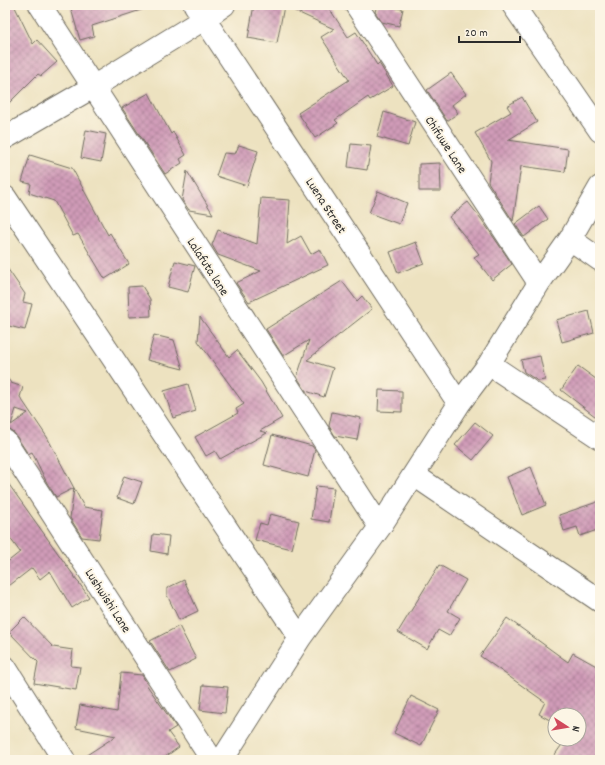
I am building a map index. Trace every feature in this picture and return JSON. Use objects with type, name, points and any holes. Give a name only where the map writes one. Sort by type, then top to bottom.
[{"type":"street","name":"Lalafuta lane","points":[[40,5],[380,527]]},
{"type":"street","points":[[5,138],[93,87],[200,12],[224,5]]},
{"type":"street","name":"Chifuwe Lane","points":[[356,5],[539,283]]},
{"type":"street","points":[[513,5],[600,132]]},
{"type":"street","name":"Luena Street","points":[[200,12],[459,404]]},
{"type":"street","points":[[222,760],[300,638],[380,527],[459,404],[489,364],[539,283],[570,239],[600,187]]},
{"type":"street","points":[[5,197],[300,638]]},
{"type":"street","points":[[570,239],[600,260]]},
{"type":"street","points":[[489,364],[600,438]]},
{"type":"street","name":"Lushwishi Lane","points":[[5,441],[212,760]]},
{"type":"street","points":[[414,475],[600,601]]},
{"type":"street","points":[[5,667],[64,760]]},
{"type":"building","points":[[5,5],[14,5],[33,44],[37,40],[57,62],[41,76],[38,74],[5,107]]},
{"type":"building","points":[[70,5],[147,5],[147,8],[92,26],[94,36],[80,40]]},
{"type":"building","points":[[254,5],[327,5],[348,37],[356,32],[377,65],[379,63],[393,86],[370,100],[368,97],[335,120],[338,123],[315,138],[298,113],[349,80],[321,37],[334,29],[284,6],[277,43],[248,38]]},
{"type":"building","points":[[377,5],[397,5],[396,8],[403,9],[399,26],[382,22],[375,12]]},
{"type":"building","points":[[451,73],[466,94],[452,105],[458,113],[447,121],[427,90]]},
{"type":"building","points":[[149,93],[171,134],[173,132],[186,155],[180,159],[182,163],[165,174],[122,108]]},
{"type":"building","points":[[522,97],[537,122],[508,140],[568,149],[565,172],[521,166],[513,221],[488,182],[491,161],[475,133],[511,112],[507,106]]},
{"type":"building","points":[[384,112],[415,122],[408,146],[377,137]]},
{"type":"building","points":[[86,130],[106,134],[101,162],[81,158]]},
{"type":"building","points":[[351,144],[371,146],[367,170],[348,167]]},
{"type":"building","points":[[239,145],[258,151],[247,186],[216,176],[224,153],[235,154]]},
{"type":"building","points":[[30,155],[72,168],[108,235],[110,233],[129,264],[105,279],[78,234],[73,236],[54,201],[29,193],[31,184],[22,182]]},
{"type":"building","points":[[440,163],[441,191],[419,191],[419,164]]},
{"type":"building","points":[[187,171],[213,214],[189,210],[182,200]]},
{"type":"building","points":[[378,191],[407,203],[399,224],[369,213]]},
{"type":"building","points":[[261,198],[290,200],[287,244],[301,236],[311,254],[320,249],[328,265],[249,302],[236,283],[261,271],[218,255],[212,245],[218,230],[257,244]]},
{"type":"building","points":[[468,202],[512,264],[492,280],[474,257],[479,254],[449,217]]},
{"type":"building","points":[[539,206],[548,219],[524,237],[515,224]]},
{"type":"building","points":[[416,242],[424,263],[398,273],[390,252]]},
{"type":"building","points":[[175,261],[195,266],[188,292],[168,287]]},
{"type":"building","points":[[5,265],[25,294],[23,302],[32,304],[25,330],[5,325]]},
{"type":"building","points":[[342,281],[357,301],[362,296],[372,309],[307,360],[333,368],[324,397],[306,391],[297,377],[309,340],[283,356],[266,329]]},
{"type":"building","points":[[142,286],[150,299],[151,316],[129,317],[128,287]]},
{"type":"building","points":[[589,311],[594,333],[562,342],[556,320]]},
{"type":"building","points":[[200,317],[229,357],[237,350],[261,382],[282,418],[260,431],[267,433],[220,459],[215,451],[206,456],[195,437],[238,413],[236,409],[244,404],[198,341]]},
{"type":"building","points":[[154,335],[174,340],[183,369],[147,360]]},
{"type":"building","points":[[540,356],[545,380],[538,381],[524,372],[521,360]]},
{"type":"building","points":[[578,366],[600,382],[600,420],[561,390]]},
{"type":"building","points":[[5,375],[11,383],[23,387],[20,397],[47,437],[74,488],[56,497],[47,483],[32,452],[28,454],[15,434],[10,430],[5,429]],"holes":[[[16,409],[28,413],[11,425]]]},
{"type":"building","points":[[188,384],[196,411],[173,418],[164,391]]},
{"type":"building","points":[[379,390],[402,391],[402,412],[378,411]]},
{"type":"building","points":[[332,412],[361,418],[357,440],[335,436],[329,426]]},
{"type":"building","points":[[475,422],[493,436],[473,460],[455,445]]},
{"type":"building","points":[[272,435],[312,446],[315,450],[308,477],[264,465]]},
{"type":"building","points":[[531,467],[546,505],[522,515],[507,477]]},
{"type":"building","points":[[124,476],[142,482],[134,504],[117,498]]},
{"type":"building","points":[[5,479],[89,597],[72,608],[50,571],[40,579],[32,568],[5,589],[5,564],[20,552],[5,531]]},
{"type":"building","points":[[316,486],[334,488],[329,522],[311,519]]},
{"type":"building","points":[[74,488],[84,507],[103,510],[99,539],[82,537],[70,518]]},
{"type":"building","points":[[600,501],[600,529],[580,536],[577,527],[564,531],[559,515]]},
{"type":"building","points":[[270,514],[299,521],[292,549],[255,540],[260,523],[267,525]]},
{"type":"building","points":[[153,534],[169,536],[167,554],[151,551]]},
{"type":"building","points":[[439,565],[466,580],[448,611],[460,618],[449,636],[438,630],[427,649],[398,632]]},
{"type":"building","points":[[184,580],[198,611],[179,620],[167,595],[167,588]]},
{"type":"building","points":[[24,617],[53,647],[73,650],[71,666],[80,667],[76,690],[34,683],[38,662],[9,632]]},
{"type":"building","points":[[507,618],[568,662],[573,653],[600,668],[600,760],[551,760],[560,747],[587,747],[587,707],[547,707],[547,718],[539,714],[545,702],[480,656]]},
{"type":"building","points":[[179,626],[196,659],[170,672],[150,641]]},
{"type":"building","points":[[121,673],[142,675],[146,684],[176,727],[168,732],[179,747],[161,760],[79,760],[116,736],[76,728],[80,705],[117,712]]},
{"type":"building","points":[[203,685],[228,687],[225,713],[200,710]]},
{"type":"building","points":[[411,696],[439,710],[421,746],[394,733]]}]
